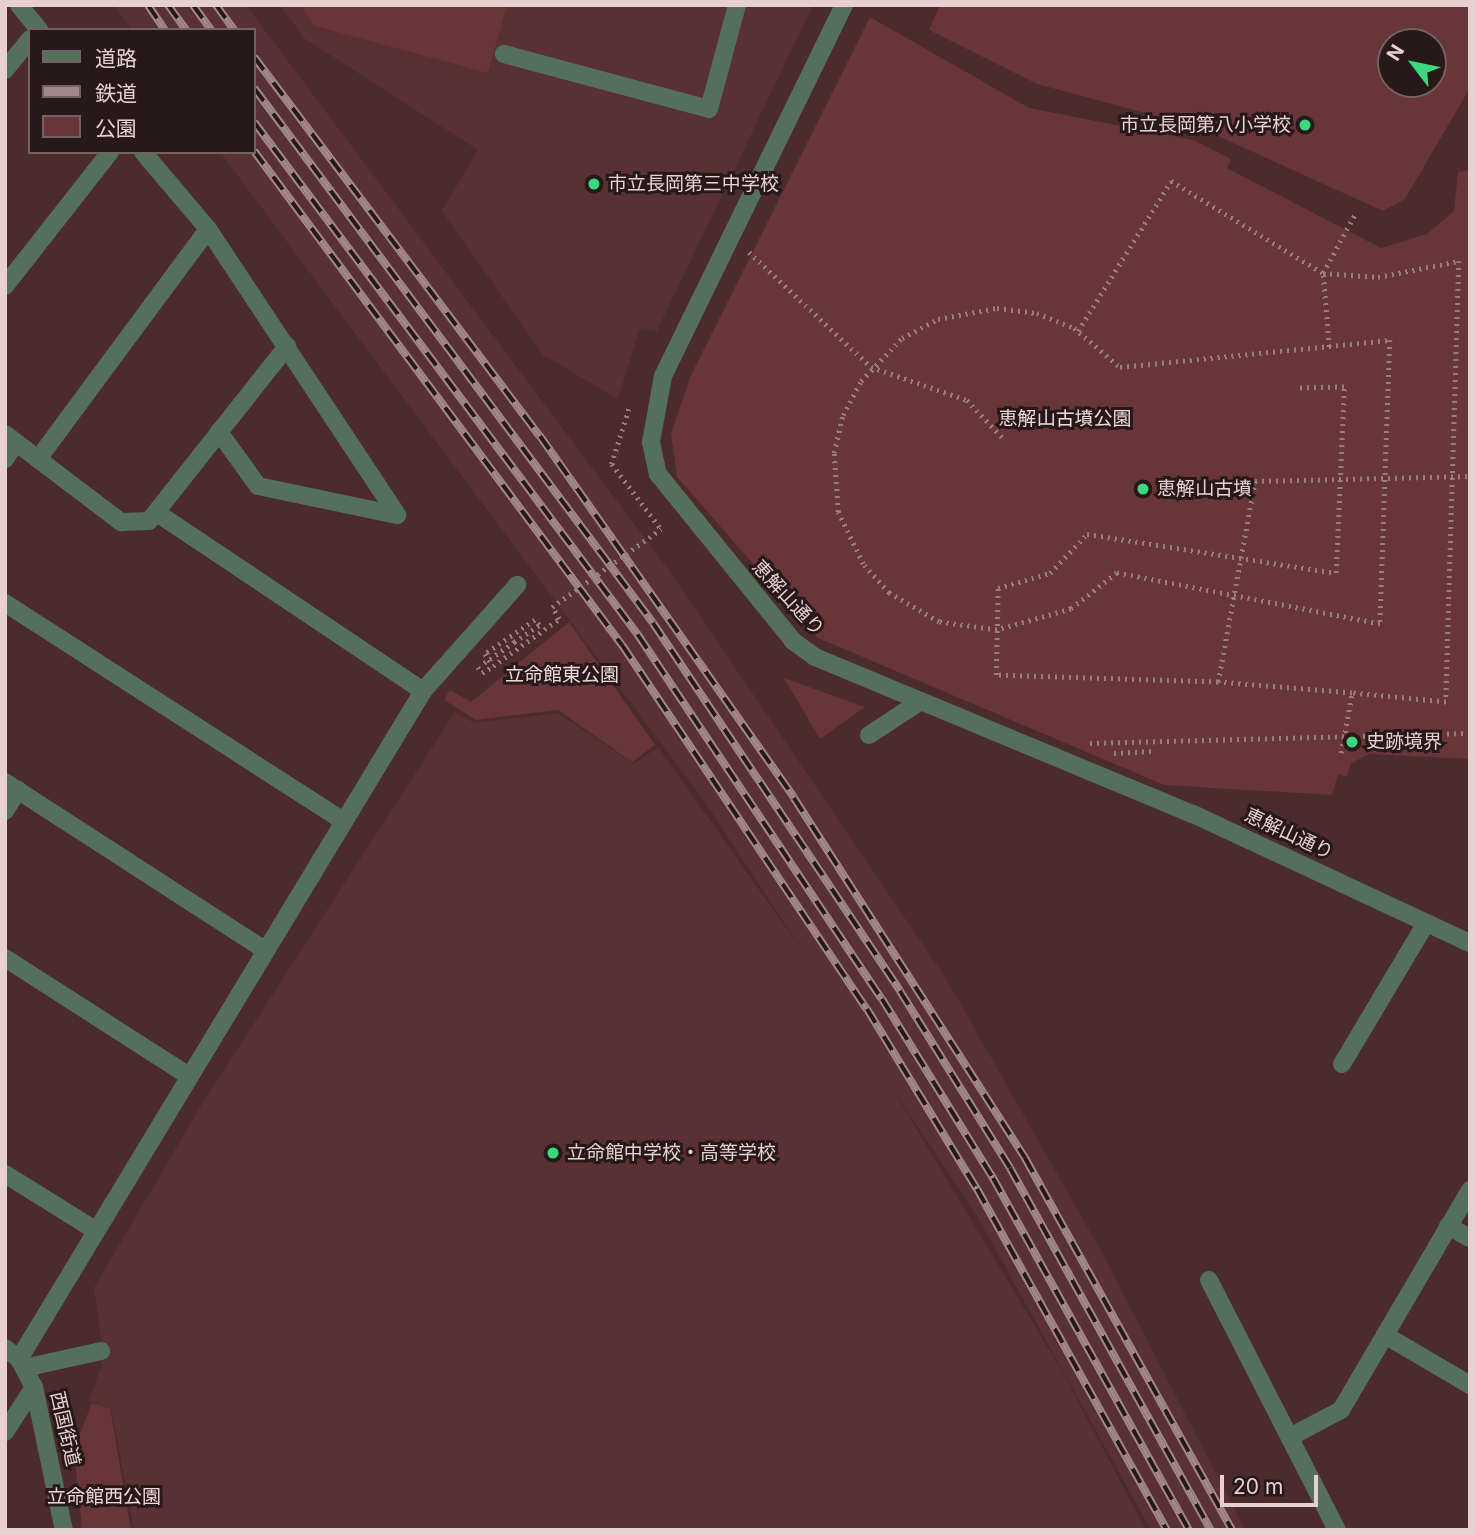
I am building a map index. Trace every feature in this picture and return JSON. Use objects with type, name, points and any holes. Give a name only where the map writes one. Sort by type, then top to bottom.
[{"type":"street","points":[[19,5],[33,28]]},
{"type":"street","points":[[504,54],[709,109],[737,5]]},
{"type":"street","name":"恵解山通り","points":[[844,5],[663,376],[651,442],[658,474],[793,641],[815,657],[1193,814],[1470,943]]},
{"type":"street","points":[[5,70],[28,42]]},
{"type":"street","points":[[5,286],[108,154]]},
{"type":"street","points":[[145,154],[208,229],[397,514],[258,486],[219,432]]},
{"type":"street","points":[[38,459],[208,229]]},
{"type":"street","points":[[5,459],[11,438],[121,522],[149,521],[288,346]]},
{"type":"street","points":[[156,512],[422,691]]},
{"type":"street","points":[[16,1359],[262,948],[422,691],[517,585]]},
{"type":"street","points":[[5,603],[340,820]]},
{"type":"street","points":[[869,735],[921,701]]},
{"type":"street","points":[[5,810],[12,786],[262,948]]},
{"type":"street","points":[[1342,1063],[1426,923]]},
{"type":"street","points":[[5,958],[187,1075]]},
{"type":"street","points":[[5,1174],[95,1230]]},
{"type":"street","points":[[1290,1437],[1341,1410],[1470,1190]]},
{"type":"street","points":[[1448,1226],[1470,1238]]},
{"type":"street","points":[[1209,1280],[1337,1530]]},
{"type":"street","points":[[1385,1335],[1470,1385]]},
{"type":"street","points":[[16,1359],[101,1351]]},
{"type":"street","name":"西国街道","points":[[16,1359],[34,1387],[64,1530]]},
{"type":"street","points":[[5,1432],[34,1387]]},
{"type":"path","points":[[1078,331],[1112,272],[1171,181],[1323,273],[1378,277],[1459,261],[1446,702],[1218,682],[996,675],[998,588],[1050,572],[1087,534],[1336,573],[1344,387],[1297,388]]},
{"type":"path","points":[[1329,347],[1323,273],[1355,214]]},
{"type":"path","points":[[733,237],[871,367],[967,400],[1002,438]]},
{"type":"path","points":[[977,309],[1037,313],[1078,331],[1119,367],[1390,340],[1380,624],[1117,573],[1070,609],[997,631],[958,627],[905,605],[863,564],[844,530],[834,453],[843,415],[871,367],[919,327],[977,309]]},
{"type":"path","points":[[1218,682],[1255,481],[1470,476]]},
{"type":"path","points":[[1159,487],[1252,495]]},
{"type":"path","points":[[493,666],[485,654],[535,620],[539,625],[514,642],[478,667],[482,673],[493,666],[559,619],[552,607],[661,529]]},
{"type":"path","points":[[1340,753],[1352,693]]},
{"type":"path","points":[[1123,737],[1470,733]]},
{"type":"path","points":[[1083,744],[1105,753],[1152,751]]},
{"type":"shaded area","name":"立命館中学校・高等学校","points":[[114,5],[246,5],[671,573],[947,980],[1105,1258],[1245,1530],[1151,1530],[977,1216],[892,1088],[1062,1371],[1146,1530],[134,1530],[111,1408],[89,1401],[104,1358],[94,1288],[202,1104],[455,712],[474,723],[558,713],[634,764],[658,747],[804,953],[705,802],[221,154],[256,154],[256,28],[131,28]]},
{"type":"shaded area","name":"市立長岡第三中学校","points":[[280,5],[813,5],[657,331],[640,328],[618,399],[543,355],[442,211],[478,150],[304,38]]},
{"type":"green space","points":[[300,5],[507,5],[488,73],[315,26]]},
{"type":"green space","name":"市立長岡第八小学校","points":[[940,5],[1470,5],[1470,88],[1405,199],[1383,211],[1198,127],[1037,84],[929,30]]},
{"type":"green space","name":"恵解山古墳公園","points":[[870,17],[1029,108],[1193,140],[1231,159],[1227,168],[1381,248],[1427,234],[1454,211],[1458,172],[1470,170],[1470,759],[1368,754],[1351,764],[1346,777],[1338,774],[1332,795],[1164,785],[818,638],[677,477],[671,433],[691,375]]},
{"type":"green space","name":"立命館東公園","points":[[569,622],[655,745],[632,762],[558,710],[476,720],[444,700],[450,690],[471,702]]},
{"type":"green space","points":[[784,678],[865,707],[820,739]]},
{"type":"green space","name":"立命館西公園","points":[[92,1403],[110,1408],[131,1530],[82,1530],[74,1448]]},
{"type":"railway","points":[[148,5],[164,28]]},
{"type":"railway","points":[[168,5],[185,28]]},
{"type":"railway","points":[[193,5],[210,28]]},
{"type":"railway","points":[[216,5],[233,28]]},
{"type":"railway","points":[[256,60],[540,436],[794,798],[1025,1158],[1232,1530]]},
{"type":"railway","points":[[256,91],[653,623],[900,991],[1010,1168],[1211,1530]]},
{"type":"railway","points":[[256,125],[638,635],[882,999],[993,1178],[1189,1530]]},
{"type":"railway","points":[[256,154],[622,645],[867,1009],[977,1189],[1167,1530]]},
{"type":"place","name":"市立長岡第八小学校","points":[[1305,125]]},
{"type":"place","name":"市立長岡第三中学校","points":[[594,184]]},
{"type":"place","name":"恵解山古墳","points":[[1143,489]]},
{"type":"place","name":"史跡境界","points":[[1352,742]]},
{"type":"place","name":"立命館中学校・高等学校","points":[[553,1153]]}]
